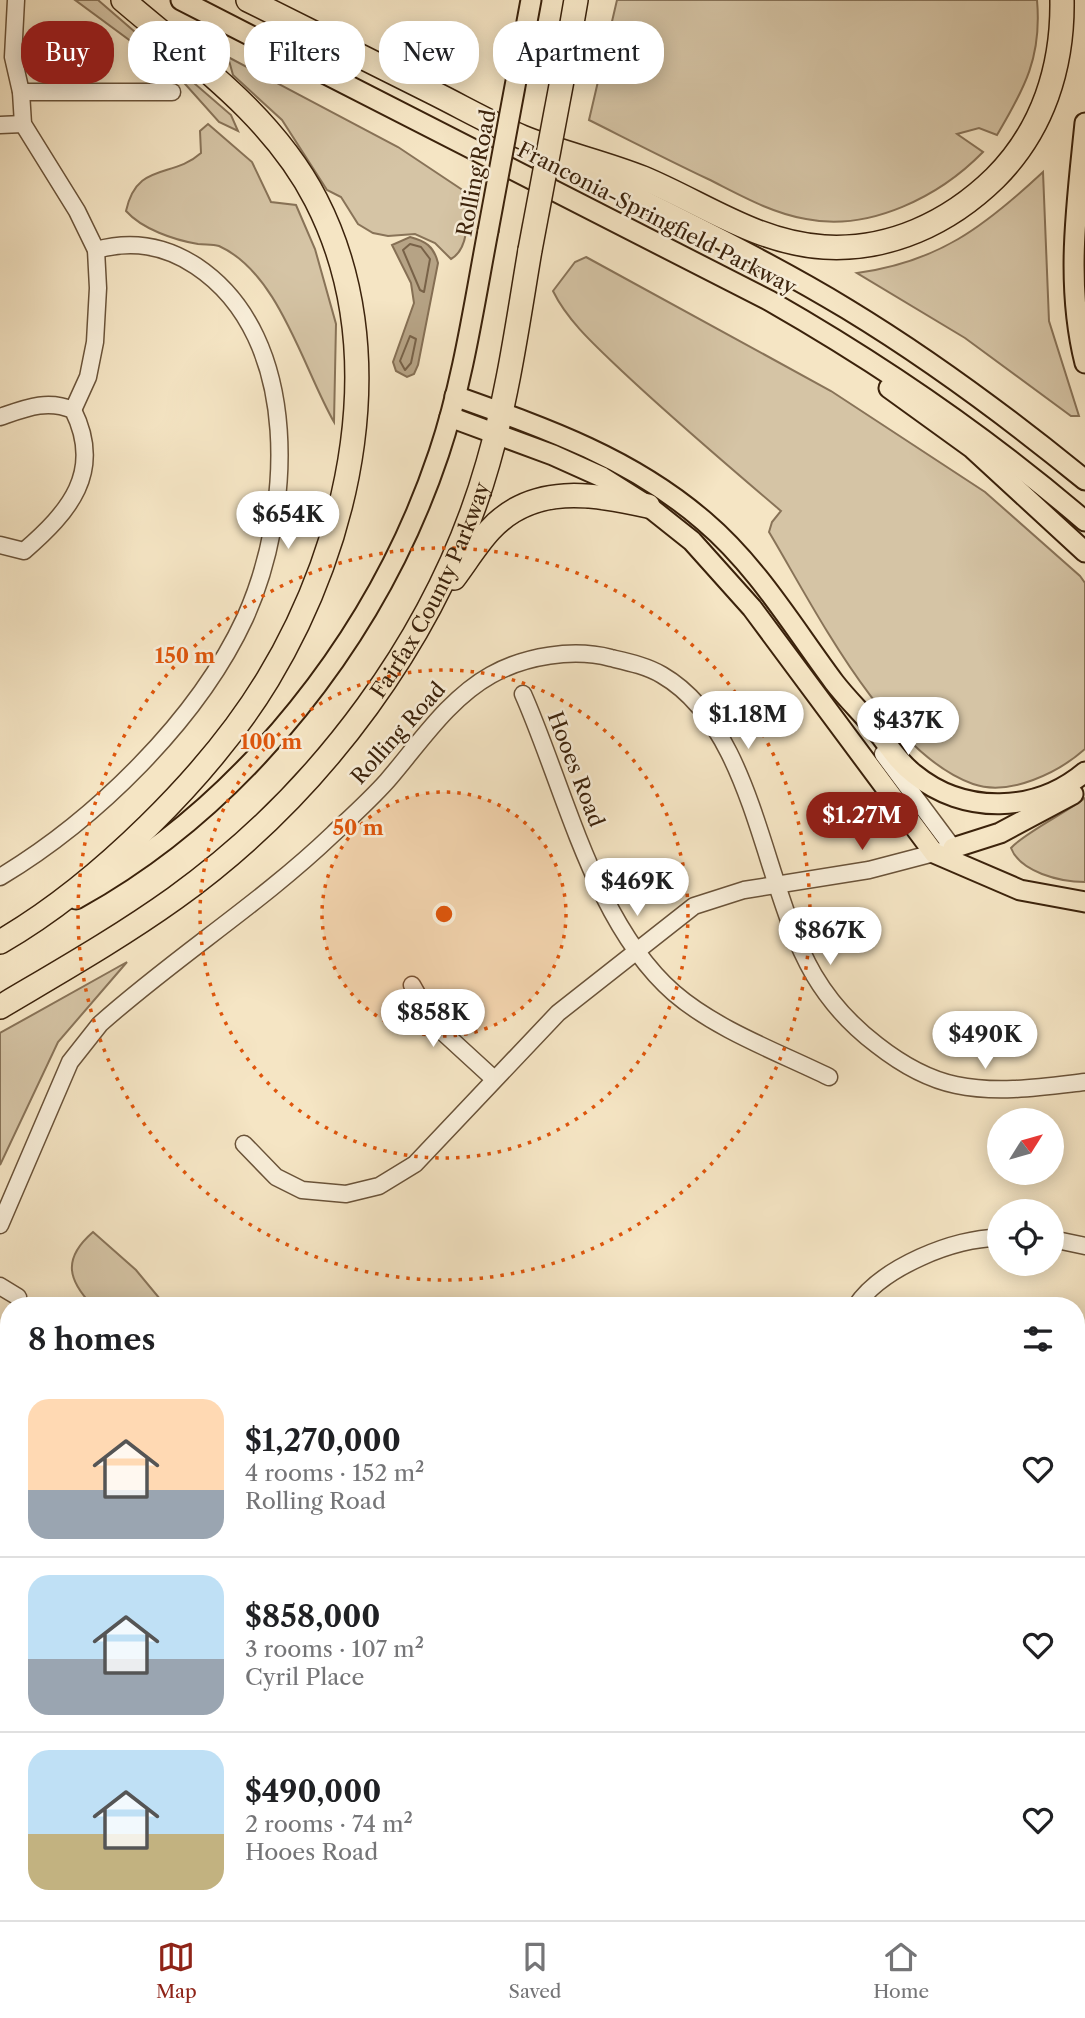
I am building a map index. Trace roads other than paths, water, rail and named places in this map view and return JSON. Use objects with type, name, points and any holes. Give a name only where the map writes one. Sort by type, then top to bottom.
[{"type":"highway","points":[[0,942],[41,918],[116,853],[185,786],[227,737],[268,679],[297,625],[326,554],[341,500],[353,437],[357,374],[350,302],[336,247],[315,198],[289,155],[261,121],[123,0]]},
{"type":"highway","points":[[248,0],[522,137],[643,178],[756,233],[803,245],[848,248],[892,240],[933,225],[967,203],[998,175],[1025,141],[1045,104],[1061,40],[1062,0]]},
{"type":"highway","name":"Fairfax County Parkway","points":[[0,1006],[141,922],[248,839],[339,742],[415,631],[458,545],[479,493],[498,422],[576,0]]},
{"type":"highway","points":[[415,631],[491,529],[519,509],[569,494],[592,495],[648,506]]},
{"type":"main road","name":"Franconia-Springfield Parkway","points":[[181,0],[770,301],[925,396],[1085,522]]},
{"type":"main road","name":"Rolling Road","points":[[41,918],[122,871],[182,827],[235,777],[292,715],[345,643],[386,573],[425,488],[450,417],[531,0]]},
{"type":"main road","points":[[1085,123],[1073,272],[1076,317],[1085,363]]},
{"type":"main road","name":"Franconia-Springfield Parkway","points":[[522,137],[845,308],[967,388],[1085,480]]},
{"type":"main road","points":[[770,301],[839,356],[913,404],[972,448],[1085,552]]},
{"type":"main road","points":[[455,396],[648,506],[691,541],[733,584],[943,851],[1020,890],[1085,902]]},
{"type":"main road","points":[[450,417],[498,422],[605,454],[683,503],[748,566],[837,685],[905,767],[924,782],[955,797],[989,804],[1028,800],[1052,794],[1085,772]]},
{"type":"main road","points":[[943,851],[1018,825],[1056,806],[1085,785]]},
{"type":"street","points":[[16,0],[13,57],[21,92],[23,124],[77,211],[96,250],[95,342],[88,377],[73,410]]},
{"type":"street","points":[[21,92],[172,92]]},
{"type":"street","points":[[0,125],[23,124]]},
{"type":"street","points":[[0,877],[52,842],[114,789],[161,739],[203,687],[225,655],[254,596],[270,547],[277,507],[279,444],[273,394],[258,345],[232,298],[204,271],[161,249],[129,243],[96,250]]},
{"type":"street","points":[[0,417],[37,405],[57,404],[73,410],[83,431],[83,451],[73,501],[58,522],[24,551],[0,545]]},
{"type":"street","name":"Rolling Road","points":[[0,1225],[63,1077],[88,1036],[330,837],[384,784],[453,704],[472,687],[504,669],[560,655],[605,656],[651,670],[677,685],[711,720],[729,751],[777,884]]},
{"type":"street","points":[[244,1144],[276,1177],[291,1186],[329,1195],[363,1191],[392,1180],[415,1164],[558,1013],[694,906],[744,890],[869,870],[943,851],[837,685]]},
{"type":"street","name":"Hooes Road","points":[[523,694],[605,897],[637,950],[672,992],[694,1009],[829,1077]]},
{"type":"street","points":[[777,884],[805,958],[823,989],[858,1029],[898,1060],[927,1076],[969,1088],[1011,1090],[1085,1082]]},
{"type":"street","points":[[412,985],[434,1024],[494,1079]]},
{"type":"street","points":[[865,1297],[887,1276],[917,1259],[949,1247],[987,1240]]},
{"type":"street","points":[[1064,1242],[1085,1246]]},
{"type":"street","points":[[0,1286],[18,1297]]},
{"type":"water","points":[[410,237],[428,245],[438,263],[418,365],[414,374],[407,377],[396,371],[393,362],[414,303],[411,283],[392,245]]}]
